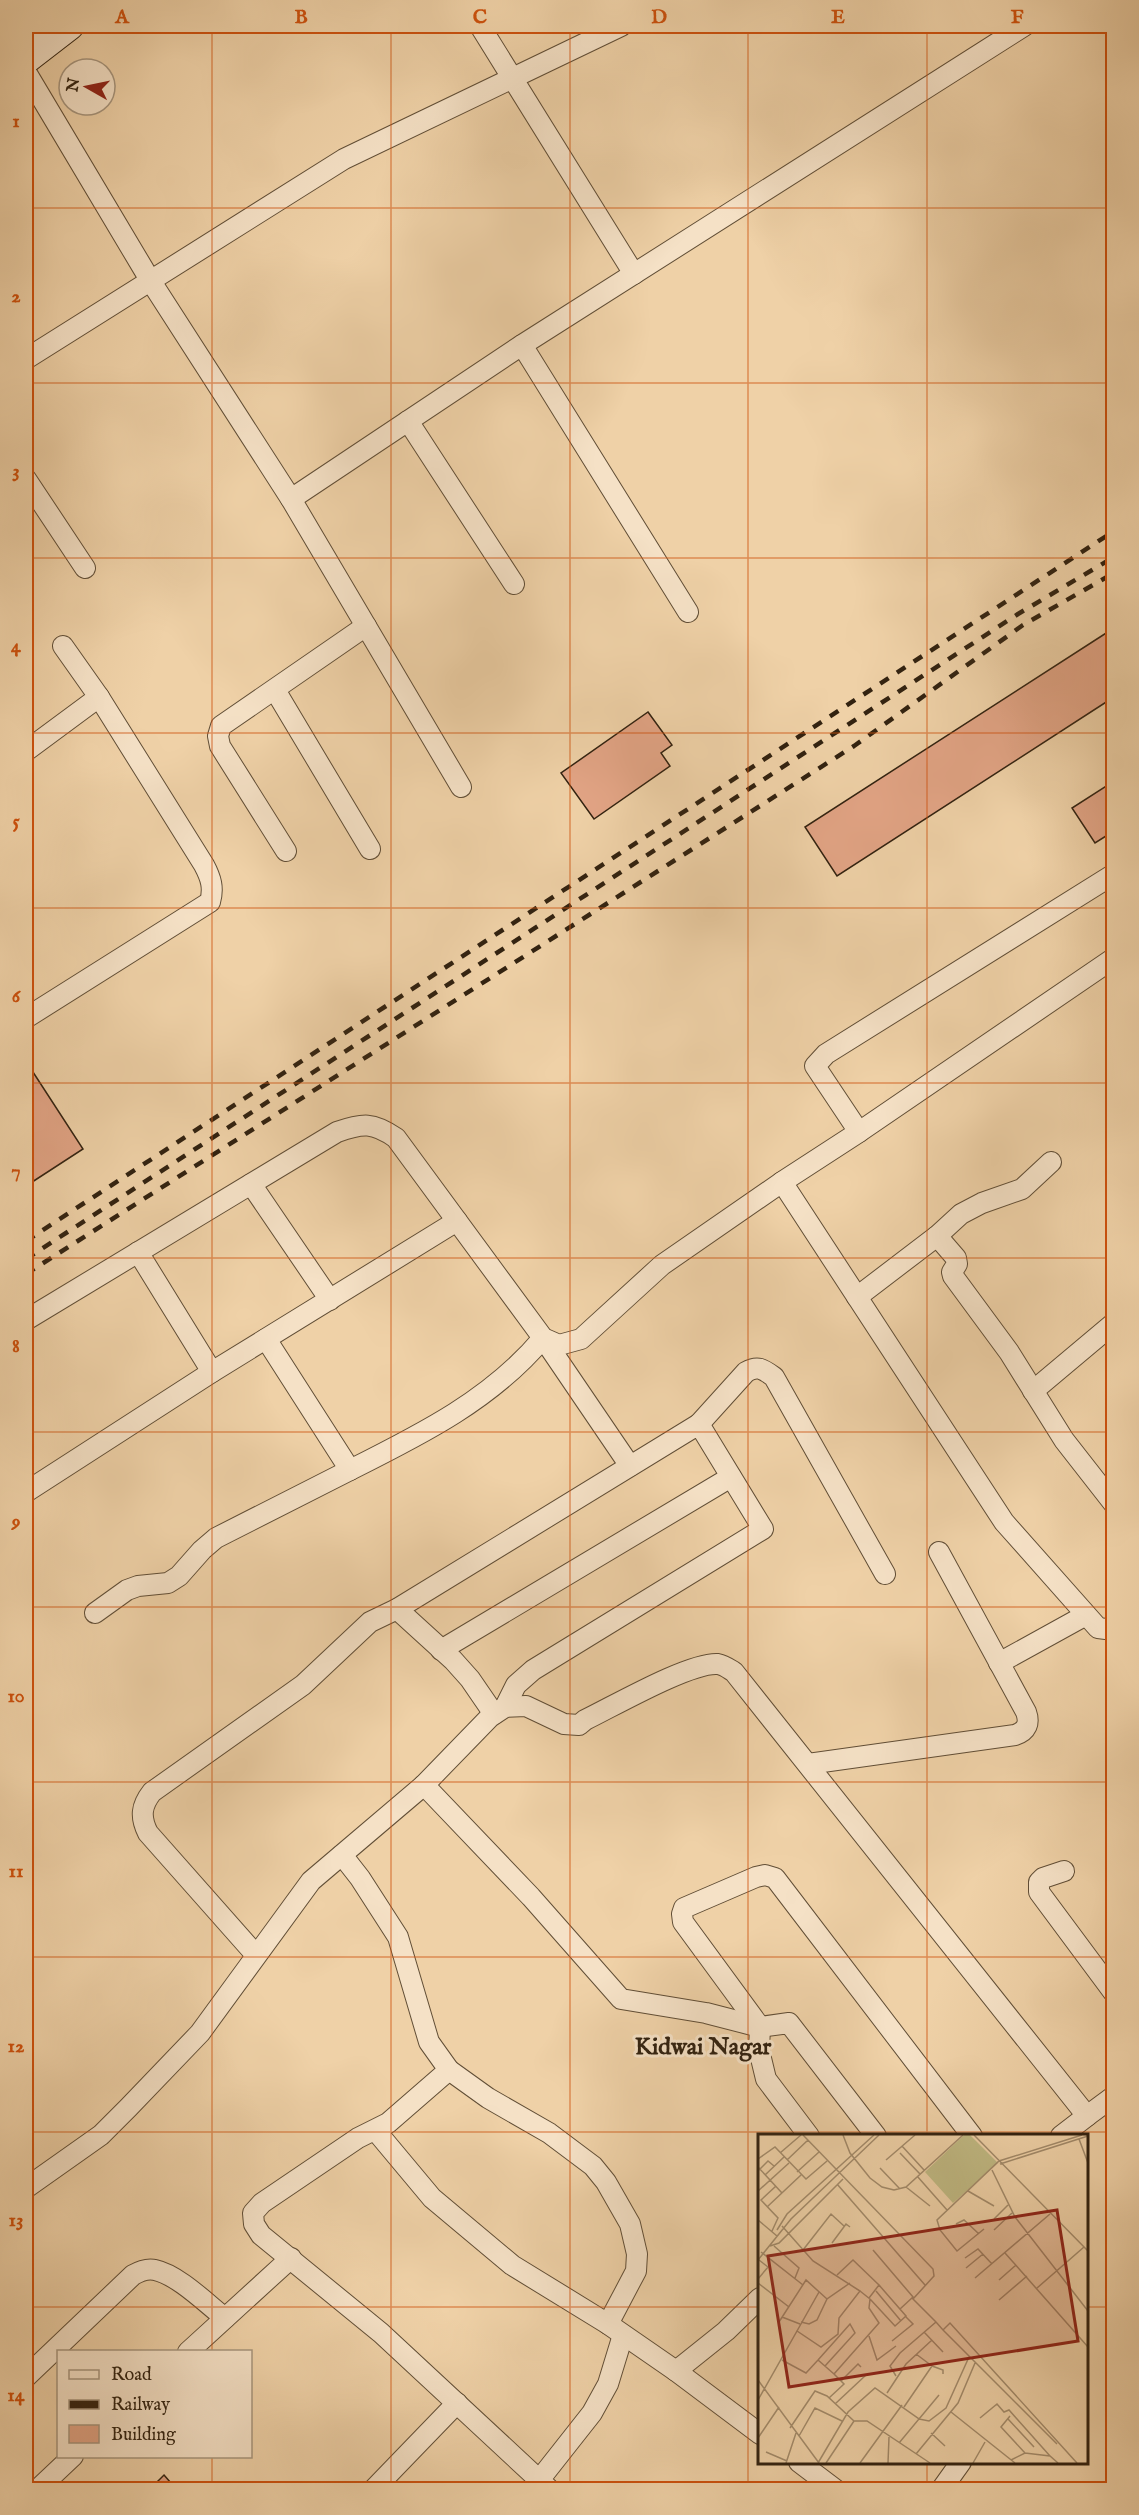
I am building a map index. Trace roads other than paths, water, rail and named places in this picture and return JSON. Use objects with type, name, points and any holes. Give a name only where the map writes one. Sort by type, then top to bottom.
[{"type":"main road","points":[[26,60],[70,26]]},
{"type":"street","points":[[480,26],[634,274]]},
{"type":"street","points":[[26,359],[344,159],[621,26]]},
{"type":"street","points":[[291,499],[522,345],[1024,26]]},
{"type":"street","points":[[26,72],[150,280],[291,499],[461,787]]},
{"type":"street","points":[[522,345],[688,612]]},
{"type":"street","points":[[408,421],[514,585]]},
{"type":"street","points":[[26,478],[85,568]]},
{"type":"street","points":[[286,852],[220,746],[218,736],[221,726],[366,626]]},
{"type":"street","points":[[26,1018],[210,902],[213,893],[211,879],[204,866],[99,697],[63,646]]},
{"type":"street","points":[[275,690],[370,849]]},
{"type":"street","points":[[26,752],[99,697]]},
{"type":"street","points":[[859,1132],[815,1066],[826,1054],[1113,874]]},
{"type":"street","points":[[543,1338],[559,1345],[581,1339],[662,1265],[1113,958]]},
{"type":"street","points":[[26,1320],[337,1132],[368,1124],[381,1127],[396,1138],[543,1338],[630,1466]]},
{"type":"street","points":[[857,1297],[962,1214],[982,1203],[1022,1189],[1051,1162]]},
{"type":"street","points":[[782,1182],[1004,1522],[1098,1628],[1113,1630]]},
{"type":"street","points":[[251,1184],[330,1300]]},
{"type":"street","points":[[26,1492],[213,1372],[457,1221]]},
{"type":"street","points":[[937,1236],[957,1260],[953,1276],[1009,1352],[1064,1440],[1113,1504]]},
{"type":"street","points":[[138,1252],[213,1372]]},
{"type":"street","points":[[1033,1391],[1113,1323]]},
{"type":"street","points":[[95,1613],[127,1590],[138,1586],[168,1583],[179,1576],[216,1538],[425,1432],[505,1379],[543,1338]]},
{"type":"street","points":[[266,1339],[350,1470]]},
{"type":"street","points":[[256,1955],[148,1833],[142,1823],[142,1812],[145,1801],[152,1792],[303,1685],[370,1622],[397,1609],[699,1424],[746,1372],[754,1367],[762,1368],[774,1377],[885,1574]]},
{"type":"street","points":[[26,2188],[101,2135],[128,2108],[200,2033],[311,1881],[424,1785],[500,1711],[516,1685],[532,1670],[763,1529],[699,1424]]},
{"type":"street","points":[[441,1650],[731,1477]]},
{"type":"street","points":[[808,1764],[1022,1732],[1027,1727],[1028,1719],[939,1552]]},
{"type":"street","points":[[397,1609],[441,1650],[500,1711]]},
{"type":"street","points":[[999,1663],[1086,1615]]},
{"type":"street","points":[[500,1711],[526,1706],[564,1724],[579,1725],[684,1671],[709,1664],[722,1664],[734,1672],[1087,2115]]},
{"type":"street","points":[[424,1785],[531,1897],[621,1998],[706,2013],[760,2027],[789,2023],[874,2134]]},
{"type":"street","points":[[342,1856],[360,1878],[398,1937],[429,2042],[449,2070],[488,2098],[549,2133],[593,2166],[606,2182],[630,2224],[637,2254],[636,2271],[616,2330],[608,2384],[592,2413],[545,2484],[381,2333],[261,2235],[254,2224],[253,2213],[262,2203],[346,2146],[376,2131],[402,2113],[449,2070]]},
{"type":"street","points":[[1064,1871],[1043,1878],[1039,1882],[1039,1892],[1113,1994]]},
{"type":"street","points":[[807,2134],[766,2079],[759,2050],[760,2027],[683,1922],[684,1908],[765,1875],[775,1878],[782,1885],[970,2134]]},
{"type":"street","points":[[1063,2134],[1113,2096]]},
{"type":"street","points":[[376,2131],[432,2198],[512,2265],[616,2330],[758,2433]]},
{"type":"street","points":[[190,2350],[291,2258]]},
{"type":"street","points":[[26,2377],[133,2275],[142,2270],[153,2269],[169,2275],[225,2318]]},
{"type":"street","points":[[676,2372],[726,2331],[758,2299]]},
{"type":"street","points":[[373,2490],[457,2403]]},
{"type":"street","points":[[37,2490],[73,2458]]},
{"type":"street","points":[[800,2464],[836,2490]]},
{"type":"street","points":[[941,2490],[960,2464]]},
{"type":"railway","points":[[26,1241],[1114,531]]},
{"type":"railway","points":[[26,1259],[1018,614],[1114,557]]},
{"type":"railway","points":[[26,1274],[854,746],[1023,625],[1114,573]]},
{"type":"district","name":"Kidwai Nagar","points":[[703,2047]]}]
